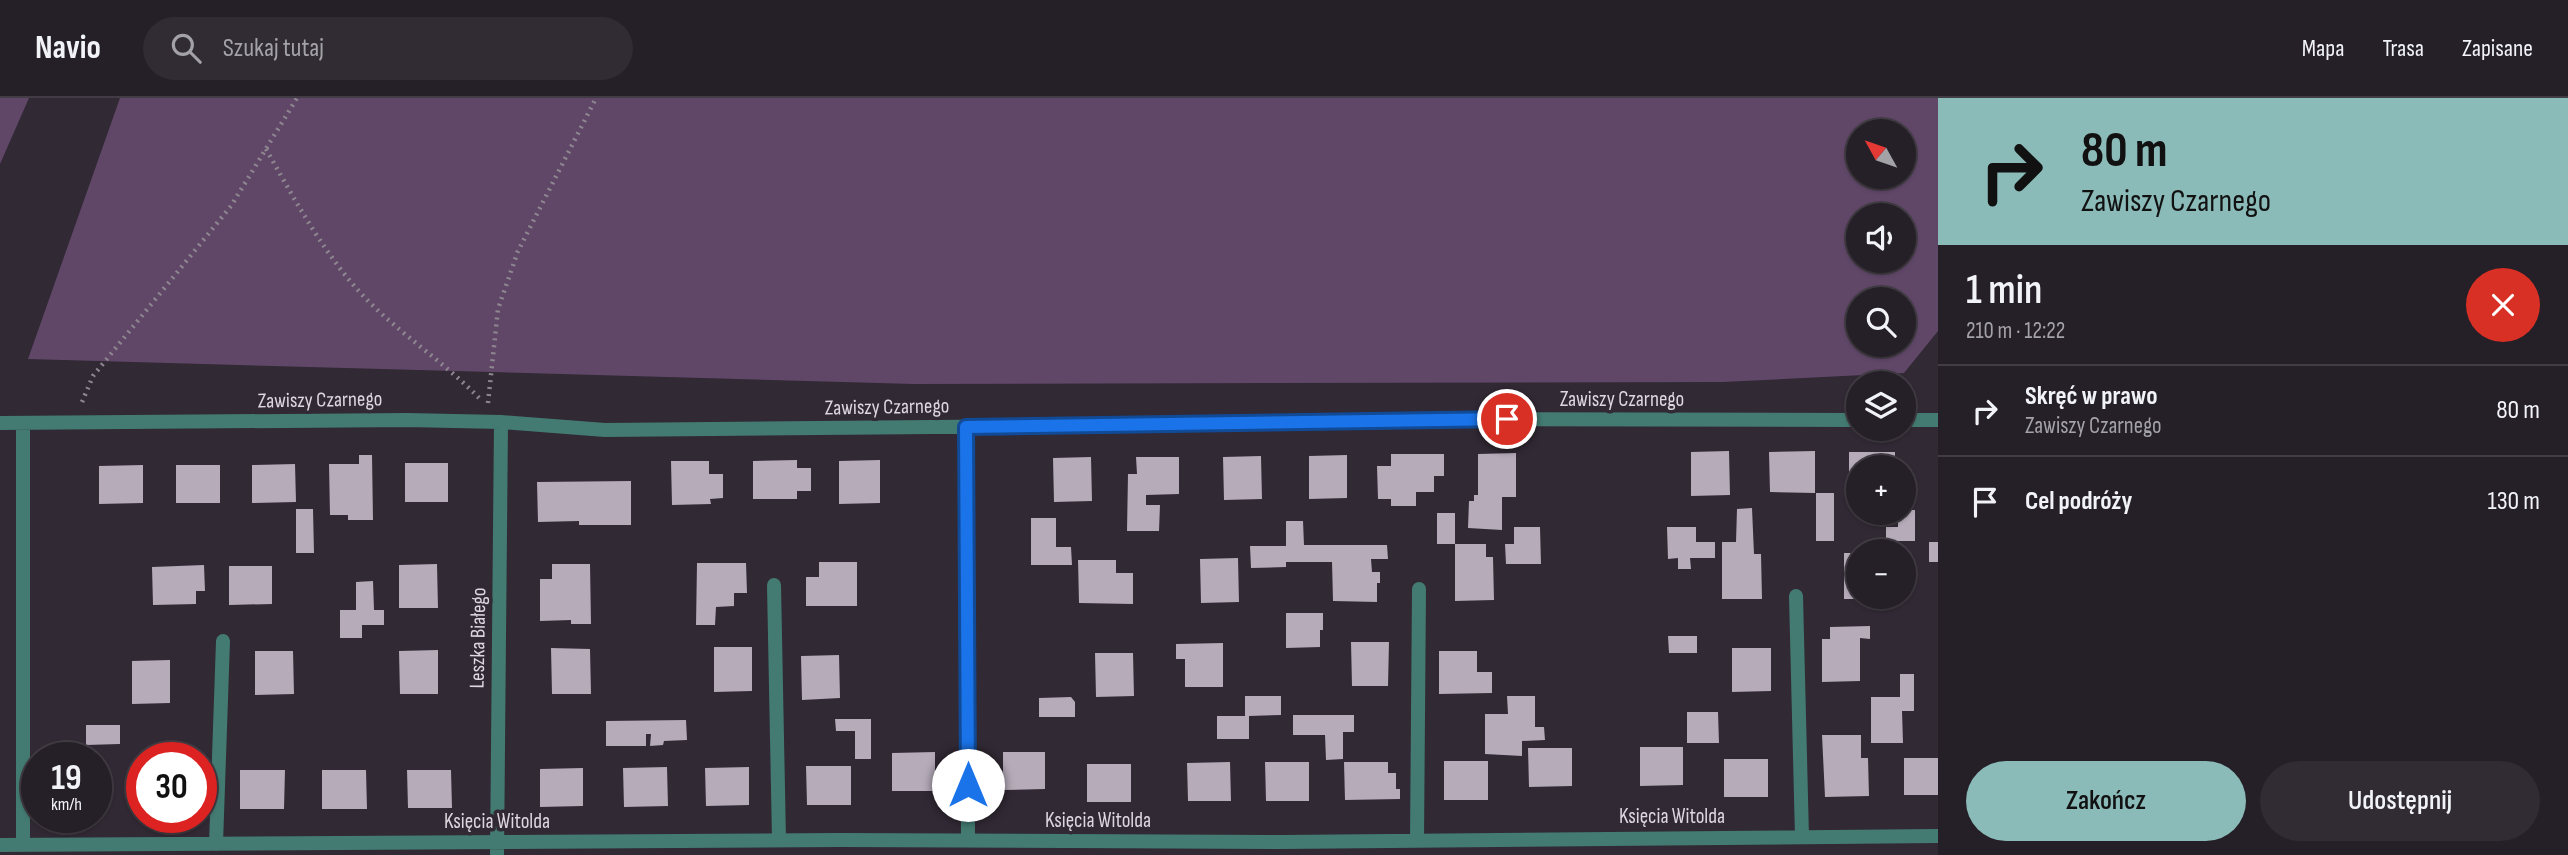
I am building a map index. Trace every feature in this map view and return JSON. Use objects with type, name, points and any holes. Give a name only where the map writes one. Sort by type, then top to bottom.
[{"type":"street","name":"Zawiszy Czarnego","points":[[0,423],[407,420],[501,422],[605,430],[1458,419],[1846,420]]},
{"type":"street","points":[[1916,420],[1938,420]]},
{"type":"street","name":"Leszka Białego","points":[[497,849],[501,422]]},
{"type":"street","points":[[23,423],[23,844]]},
{"type":"street","points":[[966,427],[968,840]]},
{"type":"street","points":[[774,585],[779,840]]},
{"type":"street","points":[[1417,840],[1419,589]]},
{"type":"street","points":[[1796,596],[1801,836]]},
{"type":"street","points":[[216,844],[223,641]]},
{"type":"street","name":"Księcia Witolda","points":[[0,845],[216,844],[497,849],[779,840],[1417,840],[1938,836]]},
{"type":"path","points":[[72,424],[93,376],[231,206],[297,98]]},
{"type":"path","points":[[266,149],[305,218],[351,282],[404,334],[471,390],[488,408],[498,309],[518,251],[596,98]]},
{"type":"shaded area","points":[[0,98],[29,98],[0,164]]},
{"type":"shaded area","points":[[120,98],[1938,98],[1938,331],[1906,371],[1846,371],[1846,376],[1723,382],[914,384],[28,359]]},
{"type":"building","points":[[1729,451],[1730,495],[1691,496],[1691,452]]},
{"type":"building","points":[[1815,451],[1815,493],[1770,492],[1769,452]]},
{"type":"building","points":[[1849,452],[1895,452],[1895,455],[1849,455]]},
{"type":"building","points":[[1516,453],[1516,497],[1502,497],[1502,530],[1468,528],[1469,501],[1474,501],[1474,495],[1478,495],[1478,454]]},
{"type":"building","points":[[1391,454],[1444,454],[1444,476],[1434,476],[1434,492],[1416,492],[1416,506],[1391,506],[1391,499],[1378,499],[1377,466],[1391,466]]},
{"type":"building","points":[[359,455],[372,455],[373,520],[348,520],[348,515],[330,515],[329,464],[359,464]]},
{"type":"building","points":[[1347,455],[1347,498],[1309,499],[1309,456]]},
{"type":"building","points":[[1261,456],[1262,499],[1224,500],[1223,457]]},
{"type":"building","points":[[1091,457],[1092,501],[1054,502],[1053,458]]},
{"type":"building","points":[[1136,457],[1179,457],[1179,494],[1146,495],[1146,505],[1160,505],[1159,531],[1127,531],[1128,474],[1137,474]]},
{"type":"building","points":[[797,460],[797,468],[811,468],[811,491],[797,491],[797,499],[753,499],[753,461]]},
{"type":"building","points":[[880,460],[880,503],[839,504],[839,461]]},
{"type":"building","points":[[671,461],[709,461],[709,474],[723,474],[723,498],[710,499],[711,504],[672,505]]},
{"type":"building","points":[[405,463],[448,463],[448,502],[405,502]]},
{"type":"building","points":[[295,464],[296,502],[252,503],[252,465]]},
{"type":"building","points":[[143,465],[143,503],[99,504],[99,466]]},
{"type":"building","points":[[176,465],[220,465],[220,503],[176,503]]},
{"type":"building","points":[[631,481],[631,525],[579,525],[579,521],[538,522],[537,482]]},
{"type":"building","points":[[1816,493],[1834,493],[1834,541],[1816,541]]},
{"type":"building","points":[[1752,508],[1754,554],[1761,554],[1762,599],[1722,599],[1722,542],[1736,542],[1737,509]]},
{"type":"building","points":[[296,509],[313,509],[314,553],[296,553]]},
{"type":"building","points":[[1437,513],[1455,513],[1455,544],[1437,544]]},
{"type":"building","points":[[1031,518],[1056,518],[1056,547],[1071,547],[1072,565],[1031,565]]},
{"type":"building","points":[[1286,521],[1303,521],[1304,545],[1387,545],[1388,559],[1371,559],[1372,572],[1380,572],[1377,602],[1333,601],[1332,562],[1286,562],[1286,567],[1251,568],[1250,546],[1286,546]]},
{"type":"building","points":[[1915,525],[1915,539],[1886,539],[1886,527]]},
{"type":"building","points":[[1514,527],[1540,527],[1541,564],[1506,564],[1505,544],[1514,544]]},
{"type":"building","points":[[1667,527],[1696,527],[1696,542],[1715,542],[1715,558],[1690,558],[1691,569],[1678,569],[1678,558],[1668,559]]},
{"type":"building","points":[[1929,542],[1938,542],[1938,562],[1929,562]]},
{"type":"building","points":[[1455,544],[1486,544],[1486,557],[1493,557],[1494,600],[1455,601]]},
{"type":"building","points":[[1844,553],[1846,553],[1846,599]]},
{"type":"building","points":[[1238,558],[1239,602],[1201,603],[1200,559]]},
{"type":"building","points":[[1078,560],[1116,560],[1116,573],[1133,573],[1133,604],[1079,603]]},
{"type":"building","points":[[819,562],[857,562],[857,606],[806,606],[806,577],[819,577]]},
{"type":"building","points":[[697,563],[746,563],[747,593],[734,593],[734,606],[716,607],[715,625],[696,625]]},
{"type":"building","points":[[437,564],[438,608],[399,608],[399,565]]},
{"type":"building","points":[[552,564],[590,564],[591,624],[571,624],[571,620],[540,621],[540,579],[552,579]]},
{"type":"building","points":[[204,565],[205,591],[196,591],[196,604],[153,605],[152,567]]},
{"type":"building","points":[[229,566],[272,566],[272,604],[229,605]]},
{"type":"building","points":[[373,581],[374,610],[384,610],[384,625],[362,625],[362,638],[340,638],[340,610],[356,610],[356,582]]},
{"type":"building","points":[[1286,613],[1323,613],[1320,647],[1286,648]]},
{"type":"building","points":[[1870,626],[1870,639],[1860,638],[1860,681],[1822,682],[1822,639],[1830,639],[1830,627]]},
{"type":"building","points":[[1668,636],[1697,636],[1697,653],[1669,653]]},
{"type":"building","points":[[1351,642],[1389,642],[1388,686],[1352,686]]},
{"type":"building","points":[[1223,643],[1223,687],[1185,687],[1185,659],[1176,659],[1176,644]]},
{"type":"building","points":[[714,647],[752,647],[752,691],[714,692]]},
{"type":"building","points":[[551,648],[590,649],[591,694],[552,694]]},
{"type":"building","points":[[1732,648],[1771,648],[1771,691],[1732,692]]},
{"type":"building","points":[[438,650],[438,694],[400,694],[399,651]]},
{"type":"building","points":[[255,651],[293,651],[294,694],[255,695]]},
{"type":"building","points":[[1439,651],[1477,651],[1477,672],[1492,672],[1492,693],[1439,694]]},
{"type":"building","points":[[1095,653],[1133,653],[1134,696],[1096,697]]},
{"type":"building","points":[[839,655],[840,698],[802,700],[801,656]]},
{"type":"building","points":[[170,660],[170,703],[132,704],[132,661]]},
{"type":"building","points":[[1900,674],[1914,674],[1914,711],[1902,711],[1903,743],[1871,743],[1871,697],[1900,697]]},
{"type":"building","points":[[1245,696],[1281,696],[1281,715],[1249,716],[1249,739],[1217,739],[1217,716],[1245,716]]},
{"type":"building","points":[[1507,696],[1535,696],[1535,727],[1544,727],[1545,740],[1522,741],[1522,756],[1485,754],[1485,714],[1508,714]]},
{"type":"building","points":[[1071,697],[1075,702],[1075,717],[1039,717],[1039,698]]},
{"type":"building","points":[[1687,712],[1718,712],[1719,743],[1687,743]]},
{"type":"building","points":[[1293,715],[1354,715],[1354,732],[1343,732],[1343,759],[1326,760],[1325,735],[1293,735]]},
{"type":"building","points":[[835,719],[871,719],[871,759],[855,759],[855,731],[836,731]]},
{"type":"building","points":[[686,720],[687,740],[664,741],[663,745],[650,746],[651,734],[646,734],[646,746],[606,746],[606,721]]},
{"type":"building","points":[[86,725],[120,725],[120,744],[86,742]]},
{"type":"building","points":[[1822,735],[1861,735],[1861,758],[1868,758],[1869,796],[1825,797]]},
{"type":"building","points":[[1640,747],[1683,747],[1683,785],[1640,786]]},
{"type":"building","points":[[1528,748],[1572,748],[1572,786],[1529,787]]},
{"type":"building","points":[[935,752],[935,791],[892,791],[892,753]]},
{"type":"building","points":[[1003,752],[1045,752],[1045,789],[1003,790]]},
{"type":"building","points":[[1904,758],[1938,758],[1938,795],[1904,795]]},
{"type":"building","points":[[1724,759],[1768,759],[1768,797],[1724,797]]},
{"type":"building","points":[[1444,761],[1488,761],[1488,800],[1444,800]]},
{"type":"building","points":[[1230,762],[1231,801],[1188,801],[1187,763]]},
{"type":"building","points":[[1265,762],[1309,762],[1309,801],[1266,801]]},
{"type":"building","points":[[1344,762],[1388,762],[1388,773],[1396,773],[1396,789],[1400,789],[1400,799],[1345,800]]},
{"type":"building","points":[[1087,764],[1131,764],[1131,802],[1087,802]]},
{"type":"building","points":[[806,766],[851,766],[851,805],[807,805]]},
{"type":"building","points":[[667,767],[668,806],[624,807],[623,768]]},
{"type":"building","points":[[749,767],[749,805],[706,806],[705,768]]},
{"type":"building","points":[[583,768],[583,806],[540,807],[540,769]]},
{"type":"building","points":[[240,770],[285,770],[284,809],[240,809]]},
{"type":"building","points":[[322,770],[366,770],[367,809],[322,809]]},
{"type":"building","points":[[407,770],[451,770],[452,808],[408,808]]},
{"type":"route","points":[[968,785],[966,427],[1507,419]]}]
